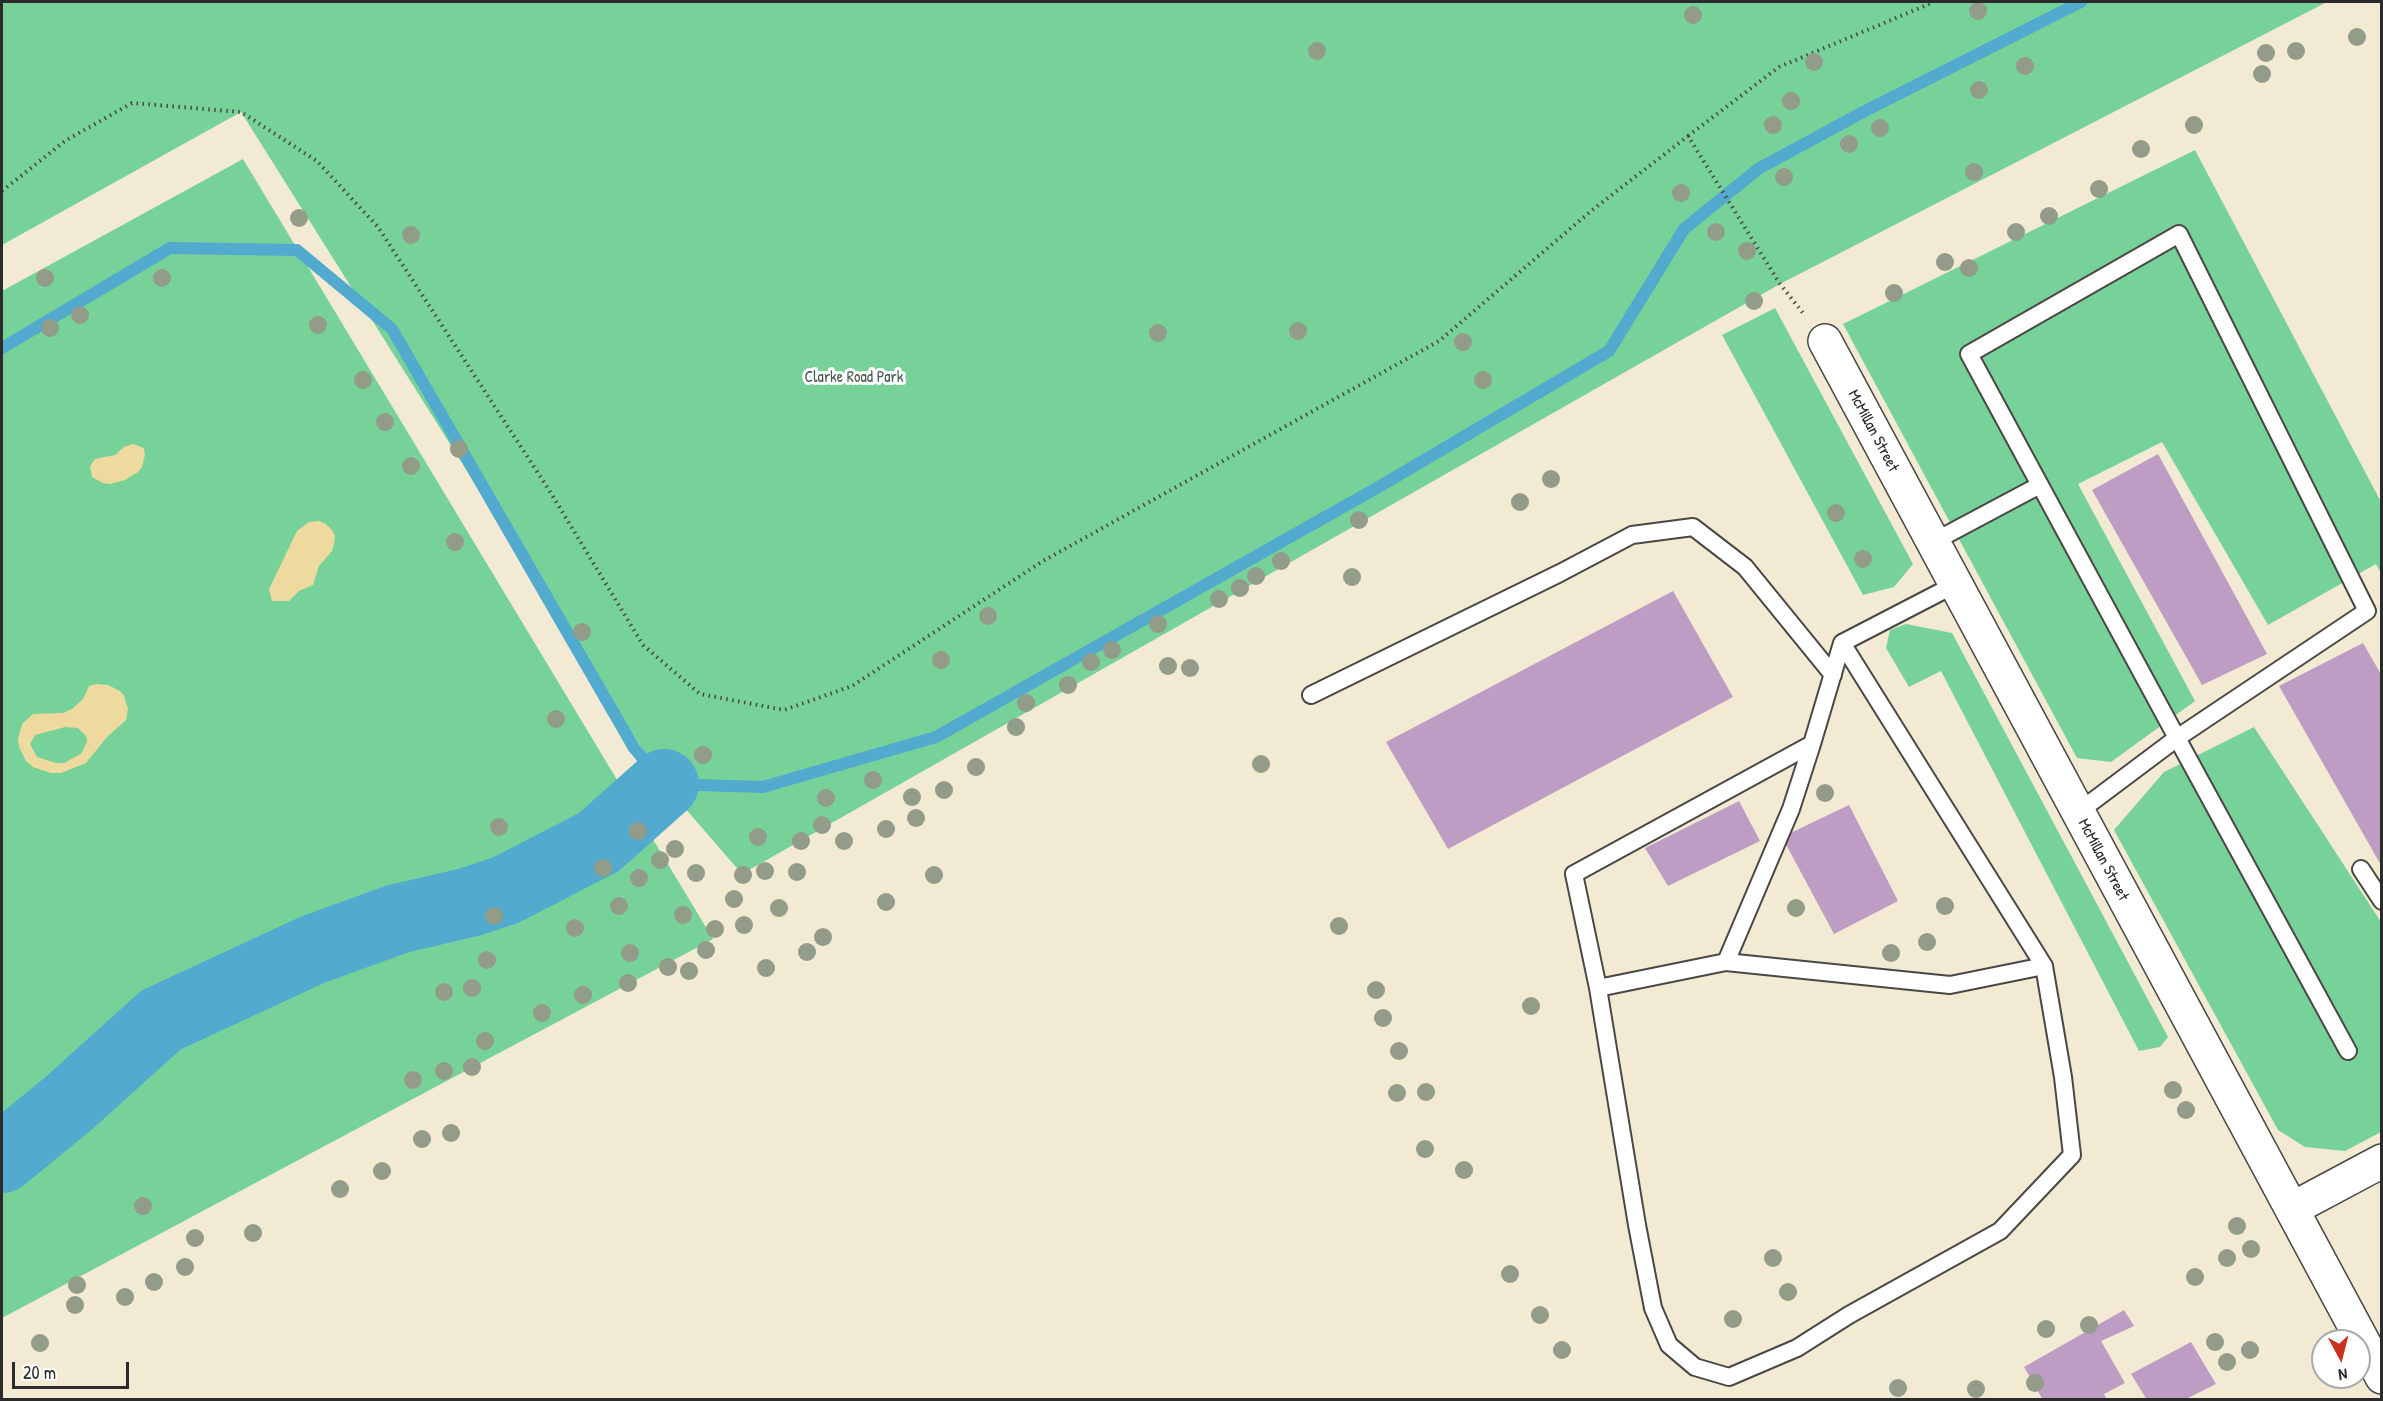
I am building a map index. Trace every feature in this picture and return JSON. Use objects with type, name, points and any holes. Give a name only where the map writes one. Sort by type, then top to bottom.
[{"type":"street","name":"McMillan Street","points":[[1825,342],[2382,1377]]},
{"type":"street","points":[[2292,1209],[2382,1161]]},
{"type":"lane","points":[[2077,813],[2177,738],[2367,611],[2179,234],[1969,354],[2177,738],[2348,1051]]},
{"type":"lane","points":[[1933,542],[2040,485]]},
{"type":"lane","points":[[1311,695],[1560,573],[1632,535],[1693,527],[1745,567],[1833,675]]},
{"type":"lane","points":[[1726,962],[1791,809],[1842,644],[1956,584]]},
{"type":"lane","points":[[1812,744],[1574,874],[1598,988],[1653,1308],[1669,1345],[1695,1367],[1729,1377],[1797,1348],[1849,1315],[2000,1231],[2072,1155],[2063,1077],[2044,966],[1842,644]]},
{"type":"lane","points":[[2361,869],[2382,901]]},
{"type":"lane","points":[[1598,988],[1726,962],[1950,985],[2044,966]]},
{"type":"path","points":[[2,191],[65,141],[132,103],[241,112],[317,161],[378,227],[549,490],[643,645],[700,694],[784,710],[852,686],[1043,561],[1439,341],[1591,211],[1779,67],[1934,2]]},
{"type":"path","points":[[1688,136],[1780,284],[1825,342]]},
{"type":"green space","name":"Clarke Road Park","points":[[2,2],[2327,2],[1780,284],[742,874],[664,784],[241,112],[2,245]]},
{"type":"green space","points":[[2195,150],[2381,502],[2381,573],[2376,564],[2268,625],[2162,442],[2078,484],[2195,701],[2111,762],[2077,758],[1843,324]]},
{"type":"green space","points":[[243,159],[713,939],[2,1318],[2,291]]},
{"type":"green space","points":[[1775,308],[1913,564],[1894,587],[1863,595],[1722,335]]},
{"type":"green space","points":[[1906,624],[1952,633],[2168,1037],[2160,1047],[2139,1051],[1941,671],[1909,687],[1886,648],[1890,630]]},
{"type":"green space","points":[[2254,727],[2381,922],[2381,1132],[2345,1151],[2305,1147],[2278,1130],[2114,830],[2164,772]]},
{"type":"sand","points":[[133,444],[144,448],[142,467],[138,472],[125,480],[110,484],[92,477],[90,466],[95,459],[115,455],[124,447]]},
{"type":"sand","points":[[319,521],[326,524],[335,536],[332,551],[319,566],[313,585],[299,591],[289,601],[272,601],[269,589],[297,531],[309,522]]},
{"type":"sand","points":[[108,685],[120,691],[128,709],[126,720],[107,737],[86,763],[61,773],[51,773],[33,767],[26,761],[19,747],[18,739],[22,724],[33,714],[63,713],[72,709],[83,699],[89,686]],"holes":[[[65,727],[78,728],[86,736],[87,742],[81,754],[64,763],[37,757],[30,744],[35,735]]]},
{"type":"building","points":[[2158,454],[2267,654],[2202,685],[2092,490]]},
{"type":"building","points":[[1673,591],[1733,697],[1448,849],[1386,742]]},
{"type":"building","points":[[2363,643],[2382,676],[2382,867],[2279,686]]},
{"type":"building","points":[[1739,801],[1760,841],[1668,886],[1645,848]]},
{"type":"building","points":[[1849,805],[1898,901],[1834,934],[1782,837]]},
{"type":"building","points":[[2124,1310],[2134,1326],[2101,1341],[2125,1383],[2104,1394],[2107,1400],[2043,1400],[2024,1367]]},
{"type":"building","points":[[2191,1342],[2216,1384],[2184,1400],[2147,1400],[2131,1374]]},
{"type":"waterway","points":[[2,348],[170,248],[297,250],[392,329],[634,748],[664,784],[763,787],[936,737],[1382,485],[1609,351],[1684,229],[1758,169],[1865,111],[2081,2]]},
{"type":"waterway","points":[[2,1158],[69,1103],[161,1020],[312,950],[397,919],[470,902],[506,890],[599,842],[664,784]]}]
